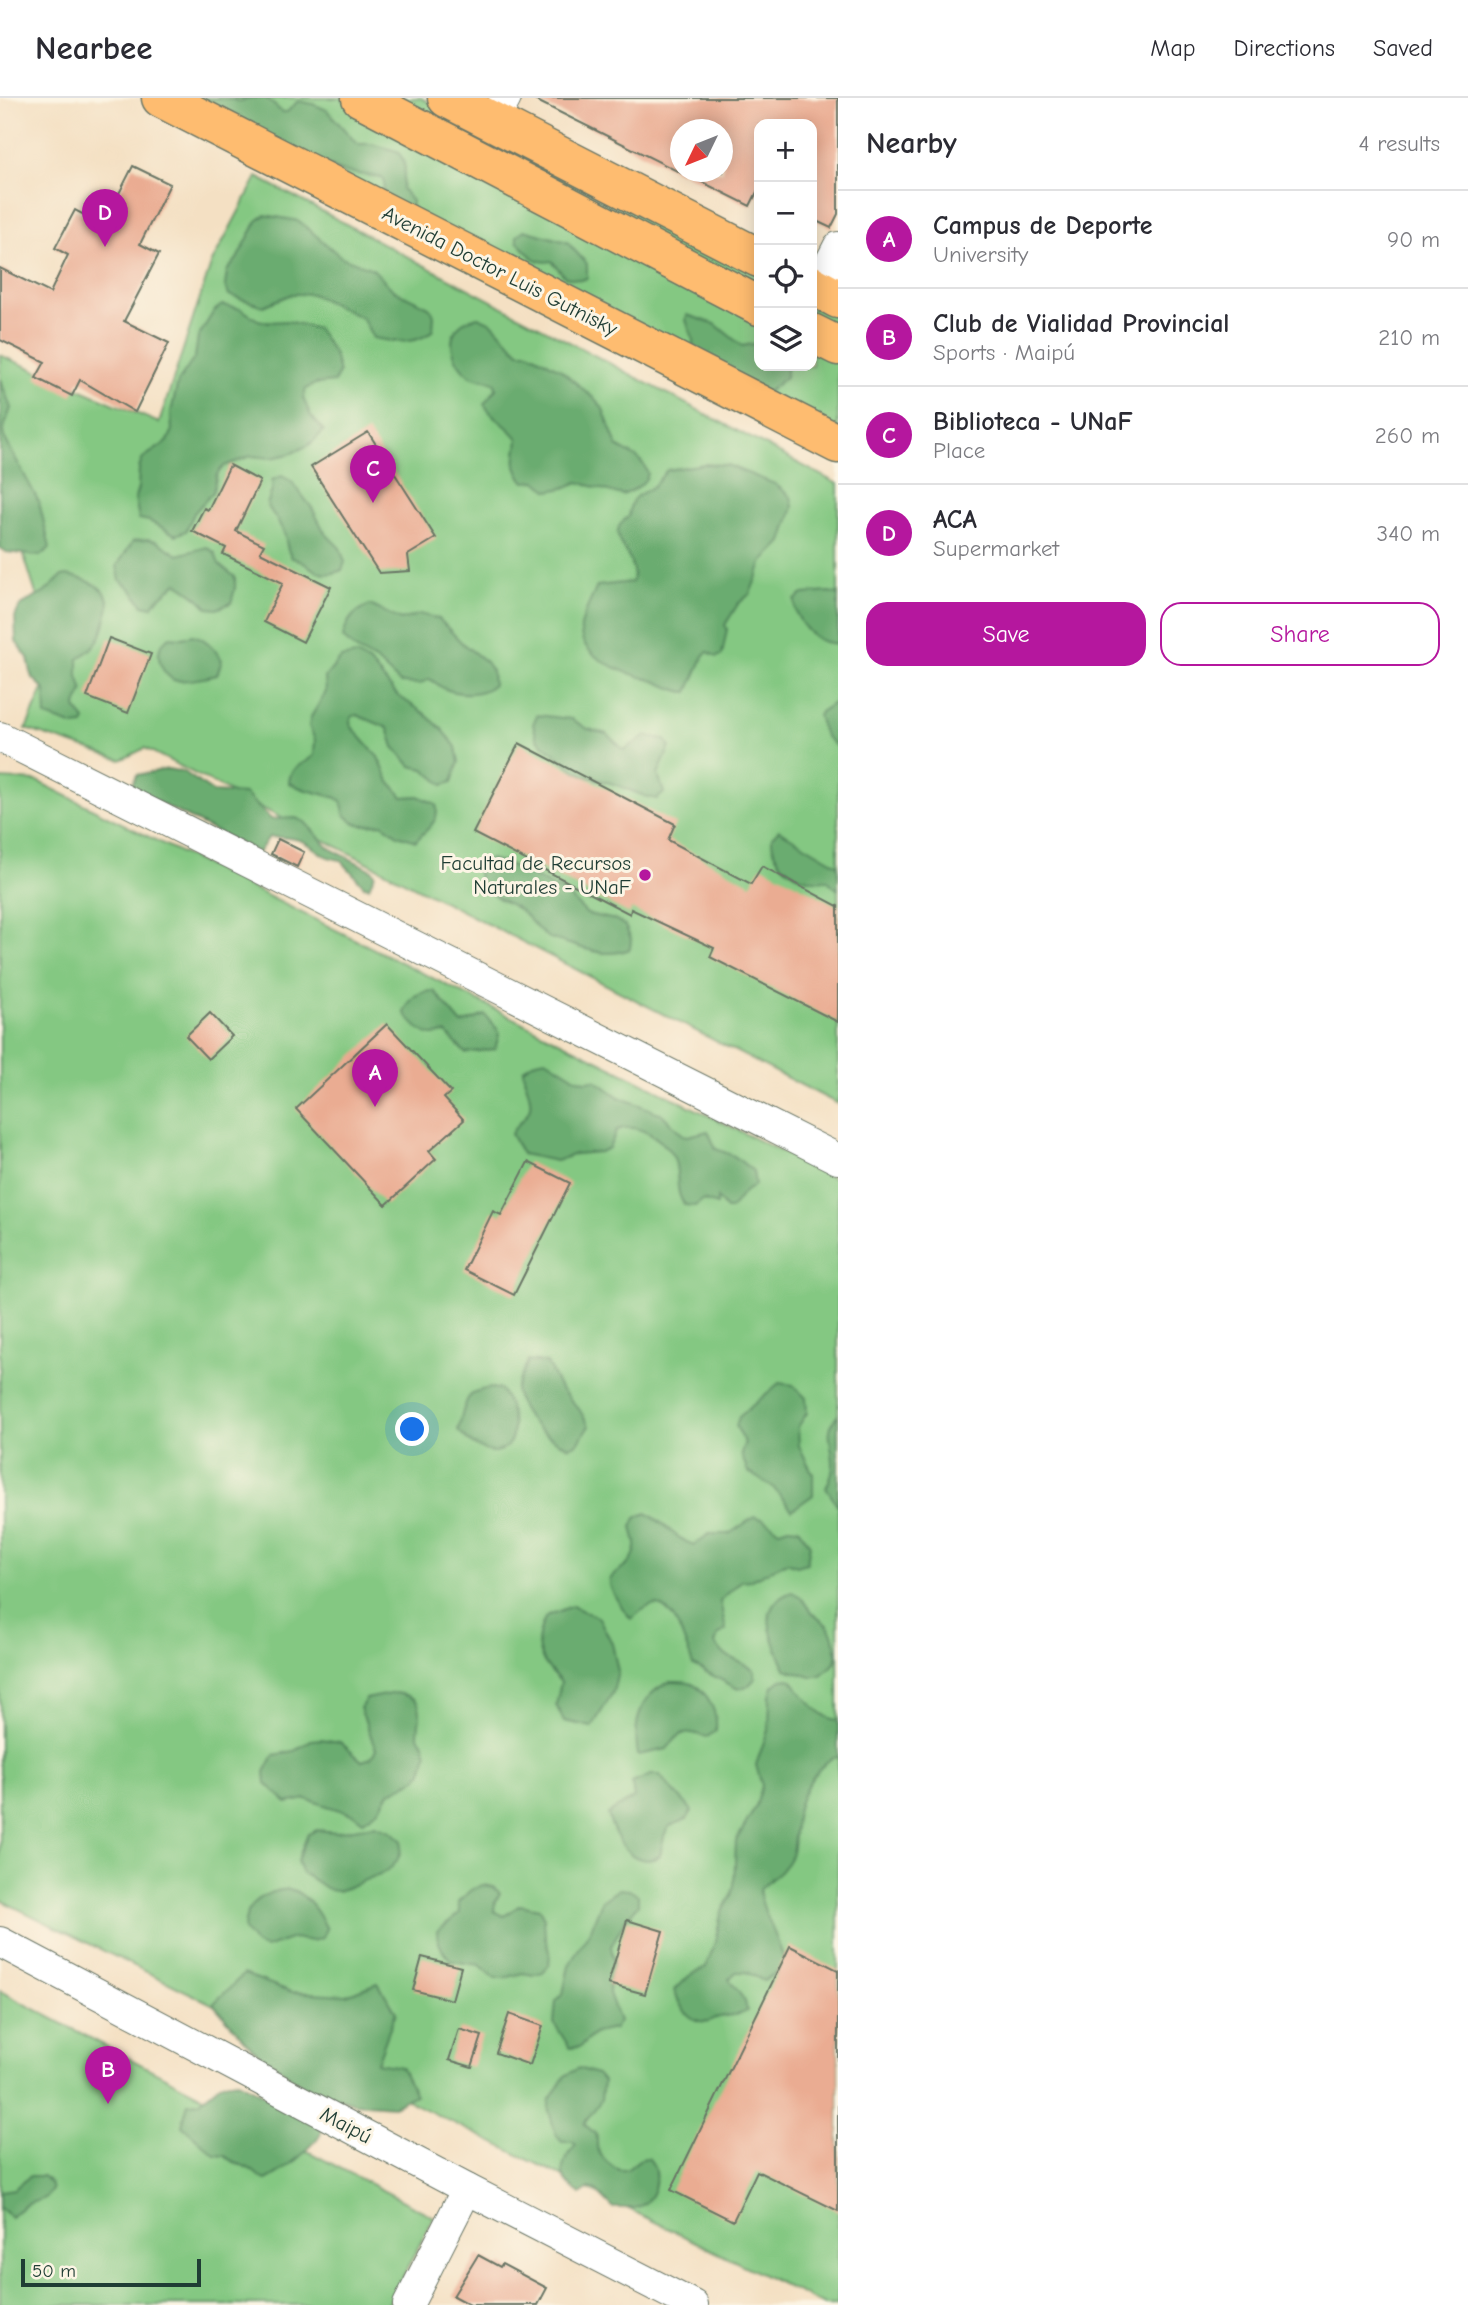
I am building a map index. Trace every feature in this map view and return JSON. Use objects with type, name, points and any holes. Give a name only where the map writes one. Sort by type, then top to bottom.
[{"type":"main road","name":"Avenida Doctor Luis Gutnisky","points":[[161,98],[838,444]]},
{"type":"main road","points":[[361,98],[754,303]]},
{"type":"main road","points":[[447,98],[500,110],[754,255]]},
{"type":"main road","points":[[817,336],[838,346]]},
{"type":"street","points":[[822,291],[838,247]]},
{"type":"street","points":[[0,737],[838,1159]]},
{"type":"street","name":"Maipú","points":[[0,1942],[467,2189],[693,2305]]},
{"type":"street","points":[[408,2305],[467,2189]]},
{"type":"green space","points":[[188,98],[227,98],[240,102],[249,98],[266,98],[282,112],[287,112],[298,101],[327,110],[357,144],[372,144],[397,151],[403,159],[405,169],[402,189],[412,201],[411,215],[383,193],[382,178],[341,171]]},
{"type":"green space","points":[[194,98],[421,98],[754,270],[754,371],[817,371],[817,302],[838,313],[838,430]]},
{"type":"green space","points":[[257,177],[838,484],[838,1104],[145,748],[121,760],[26,729],[50,673],[51,642],[0,479],[0,355],[159,423],[211,264]]},
{"type":"green space","points":[[265,215],[299,221],[341,257],[373,269],[393,290],[429,307],[434,315],[433,330],[413,341],[373,338],[363,319],[312,294],[292,294],[263,306],[229,295],[225,286],[227,271],[237,259],[257,221]]},
{"type":"green space","points":[[524,230],[567,242],[587,264],[587,278],[582,280],[565,277],[552,261],[541,261],[532,257],[517,241],[517,236]]},
{"type":"green space","points":[[222,305],[241,309],[258,320],[288,321],[318,329],[334,354],[339,373],[334,382],[315,384],[306,389],[303,398],[311,416],[324,431],[309,445],[290,454],[271,458],[251,456],[224,466],[217,474],[213,492],[194,513],[186,531],[176,535],[149,521],[139,519],[135,498],[139,468],[143,458],[168,441],[172,432],[171,412],[178,382],[195,357],[198,337],[214,311]]},
{"type":"green space","points":[[687,315],[715,324],[742,346],[754,344],[754,371],[786,371],[786,377],[764,395],[692,358],[693,340],[686,320]]},
{"type":"green space","points":[[478,317],[492,323],[519,352],[529,352],[560,369],[597,401],[603,409],[617,446],[638,458],[644,465],[648,474],[641,484],[622,495],[578,482],[549,491],[536,481],[525,482],[516,467],[518,439],[484,404],[496,389],[495,383],[469,375],[461,367],[453,350],[454,333],[459,326]]},
{"type":"green space","points":[[0,378],[11,408],[3,431],[4,437],[39,502],[50,548],[40,556],[6,552],[0,548]]},
{"type":"green space","points":[[704,464],[727,465],[775,484],[791,497],[793,507],[782,542],[763,561],[750,594],[738,604],[725,625],[727,629],[722,655],[717,657],[708,652],[704,655],[688,692],[683,692],[606,663],[587,648],[581,627],[597,586],[632,582],[631,562],[619,539],[618,531],[629,516],[633,500],[654,485],[667,470]]},
{"type":"green space","points":[[282,476],[291,481],[312,508],[325,533],[340,548],[345,562],[342,570],[320,573],[292,558],[283,532],[267,505],[272,480]]},
{"type":"green space","points":[[133,541],[157,541],[178,555],[207,547],[215,553],[219,564],[235,577],[231,603],[217,609],[208,608],[177,583],[152,607],[143,605],[120,580],[117,566]]},
{"type":"green space","points":[[67,575],[99,588],[108,598],[109,605],[99,638],[93,647],[78,659],[78,676],[83,691],[76,705],[85,720],[83,725],[74,726],[46,716],[45,690],[32,677],[28,658],[16,642],[15,617],[19,608]]},
{"type":"green space","points":[[803,594],[838,594],[838,646],[813,636],[802,623],[795,608],[795,600]]},
{"type":"green space","points":[[370,605],[401,620],[420,614],[439,619],[462,643],[486,662],[492,671],[493,685],[482,691],[462,693],[443,688],[429,679],[420,684],[400,683],[377,661],[355,649],[343,638],[351,618]]},
{"type":"green space","points":[[192,635],[209,644],[222,660],[217,675],[173,680],[161,664],[161,646],[170,637],[183,638]]},
{"type":"green space","points":[[356,655],[370,663],[397,695],[443,730],[456,747],[459,762],[452,782],[443,785],[424,769],[411,766],[394,747],[388,728],[357,715],[352,716],[351,726],[378,757],[389,781],[403,797],[418,796],[436,804],[435,820],[416,841],[398,835],[382,824],[362,825],[353,822],[345,815],[341,801],[337,798],[289,783],[292,772],[314,755],[315,740],[309,726],[311,717],[326,692],[325,677],[341,658]]},
{"type":"green space","points":[[838,700],[838,748],[825,736],[818,716]]},
{"type":"green space","points":[[537,715],[571,719],[588,729],[607,734],[624,750],[645,736],[665,739],[670,747],[658,774],[664,793],[657,799],[647,797],[575,771],[537,739],[533,724]]},
{"type":"green space","points":[[168,769],[184,772],[213,792],[245,794],[271,819],[296,818],[305,822],[329,848],[372,870],[375,874],[369,887],[364,886],[341,860],[323,855],[300,840],[269,837],[258,853],[130,788],[137,775]]},
{"type":"green space","points":[[0,779],[37,781],[838,1180],[838,2305],[824,2305],[0,1900]]},
{"type":"green space","points":[[779,830],[838,865],[838,890],[827,880],[807,879],[782,864],[773,847],[772,837]]},
{"type":"green space","points":[[489,859],[508,864],[566,893],[587,914],[616,920],[625,926],[631,939],[630,949],[614,953],[598,952],[546,936],[522,912],[483,886],[479,880],[480,863]]},
{"type":"green space","points":[[434,991],[462,1024],[485,1015],[498,1030],[495,1049],[465,1053],[446,1033],[430,1035],[417,1027],[404,1012],[415,996]]},
{"type":"green space","points":[[546,1059],[576,1078],[595,1080],[619,1097],[662,1114],[683,1135],[708,1131],[716,1149],[734,1156],[753,1171],[755,1185],[743,1193],[731,1209],[726,1209],[717,1198],[717,1205],[703,1200],[695,1206],[685,1205],[679,1194],[673,1156],[656,1138],[633,1128],[617,1130],[609,1148],[600,1152],[575,1154],[556,1161],[522,1154],[511,1134],[530,1105],[523,1069],[536,1061]]},
{"type":"green space","points":[[528,1361],[547,1363],[559,1387],[579,1409],[589,1426],[578,1443],[569,1447],[551,1437],[535,1425],[522,1409],[515,1390]]},
{"type":"green space","points":[[779,1383],[793,1385],[806,1398],[807,1413],[798,1427],[799,1446],[813,1474],[813,1495],[792,1510],[773,1487],[748,1472],[741,1453],[745,1443],[736,1426],[739,1417]]},
{"type":"green space","points":[[492,1388],[501,1390],[513,1424],[512,1437],[506,1446],[498,1451],[487,1451],[473,1444],[458,1430],[466,1401],[470,1396]]},
{"type":"green space","points":[[838,1415],[838,1506],[826,1488],[833,1469],[830,1433],[833,1421]]},
{"type":"green space","points":[[646,1513],[681,1539],[694,1545],[709,1534],[729,1534],[754,1517],[763,1519],[779,1530],[798,1528],[810,1544],[807,1563],[797,1566],[787,1562],[751,1580],[741,1581],[720,1601],[726,1630],[718,1635],[715,1644],[723,1653],[754,1670],[755,1679],[748,1686],[738,1689],[693,1665],[675,1620],[663,1607],[649,1606],[631,1619],[617,1601],[610,1580],[632,1559],[636,1546],[632,1527],[636,1518]]},
{"type":"green space","points":[[792,1592],[801,1597],[832,1634],[837,1653],[835,1663],[821,1675],[811,1677],[785,1669],[772,1636],[770,1615],[773,1606],[780,1598]]},
{"type":"green space","points":[[572,1606],[599,1618],[612,1643],[618,1671],[613,1692],[592,1727],[564,1721],[556,1705],[561,1682],[539,1652],[539,1636],[546,1616]]},
{"type":"green space","points":[[790,1679],[818,1710],[838,1720],[838,1758],[833,1757],[825,1763],[806,1787],[796,1816],[790,1859],[760,1890],[763,1906],[784,1962],[779,1970],[764,1981],[746,1972],[736,1972],[729,1979],[745,2001],[747,2011],[709,2021],[696,2020],[686,2013],[675,1990],[689,1976],[706,1967],[715,1943],[721,1913],[734,1885],[736,1841],[756,1806],[762,1786],[756,1765],[769,1727],[770,1696],[773,1686],[781,1680]]},
{"type":"green space","points":[[670,1682],[689,1683],[703,1692],[714,1711],[716,1731],[707,1737],[684,1733],[667,1749],[638,1755],[636,1732],[640,1712],[651,1695]]},
{"type":"green space","points":[[395,1693],[406,1695],[417,1702],[420,1713],[418,1736],[427,1754],[422,1772],[416,1779],[389,1793],[379,1810],[363,1821],[355,1815],[306,1799],[287,1803],[266,1783],[265,1772],[274,1755],[294,1751],[311,1740],[340,1742],[362,1761],[371,1758],[376,1749],[360,1708],[366,1699]]},
{"type":"green space","points":[[651,1775],[660,1775],[692,1811],[687,1819],[668,1827],[660,1856],[641,1859],[626,1849],[620,1841],[608,1814],[634,1798],[632,1783]]},
{"type":"green space","points":[[375,1825],[391,1831],[402,1841],[398,1859],[389,1870],[337,1891],[332,1891],[302,1874],[297,1861],[308,1834],[317,1830],[337,1832]]},
{"type":"green space","points":[[483,1885],[493,1887],[500,1893],[494,1911],[504,1916],[520,1905],[539,1909],[544,1918],[550,1955],[549,1965],[543,1972],[495,1978],[480,1965],[451,1961],[443,1951],[437,1931],[460,1913],[458,1902],[473,1889]]},
{"type":"green space","points":[[290,1889],[302,1895],[316,1910],[327,1929],[322,1938],[312,1941],[293,1938],[265,1948],[256,1945],[244,1930],[248,1912],[264,1896]]},
{"type":"green space","points":[[619,1889],[638,1895],[638,1905],[625,1920],[611,1946],[614,1965],[609,1993],[619,2021],[614,2029],[595,2033],[580,2047],[570,2048],[554,2023],[556,2001],[563,1994],[569,1965],[591,1929],[602,1901]]},
{"type":"green space","points":[[244,1974],[292,1992],[346,1995],[378,1983],[396,2012],[377,2063],[401,2067],[415,2095],[393,2106],[353,2103],[303,2086],[253,2049],[213,2004]]},
{"type":"green space","points":[[0,1991],[434,2217],[388,2305],[0,2305]]},
{"type":"green space","points":[[579,2068],[597,2074],[603,2081],[601,2100],[584,2124],[596,2134],[597,2148],[603,2158],[620,2170],[625,2170],[645,2158],[652,2164],[655,2186],[648,2200],[642,2205],[635,2208],[613,2208],[594,2189],[589,2188],[581,2194],[567,2183],[564,2177],[566,2159],[576,2145],[562,2142],[556,2135],[549,2101],[565,2076]]},
{"type":"green space","points":[[238,2081],[316,2121],[322,2130],[306,2151],[266,2180],[225,2156],[215,2155],[182,2126],[188,2103],[199,2102],[222,2083]]},
{"type":"green space","points":[[30,2176],[43,2176],[50,2183],[52,2190],[47,2197],[24,2206],[11,2217],[0,2207],[0,2191],[14,2189]]},
{"type":"building","points":[[531,98],[838,98],[838,214],[831,228],[817,221],[817,119],[754,119],[754,198],[750,206],[702,182],[733,182],[733,119],[670,119],[670,168]]},
{"type":"building","points":[[133,166],[170,184],[140,244],[159,254],[124,321],[169,343],[135,412],[80,380],[72,396],[36,378],[45,362],[0,340],[0,268],[50,293],[68,255],[55,248],[75,210],[103,225]]},
{"type":"building","points":[[368,432],[436,538],[408,555],[410,571],[379,573],[311,467]]},
{"type":"building","points":[[230,465],[260,481],[236,531],[264,545],[260,552],[331,587],[303,642],[264,622],[283,583],[223,554],[226,548],[192,531],[204,508],[208,510]]},
{"type":"building","points":[[109,638],[151,654],[128,713],[87,697]]},
{"type":"building","name":"Facultad de Recursos Naturales - UNaF","points":[[519,743],[675,824],[668,840],[751,884],[762,866],[838,906],[838,1022],[710,957],[714,948],[631,909],[630,914],[473,833]]},
{"type":"building","points":[[278,839],[304,852],[297,867],[271,854]]},
{"type":"building","points":[[210,1013],[232,1036],[208,1059],[186,1036]]},
{"type":"building","points":[[387,1024],[451,1092],[444,1098],[464,1120],[429,1151],[436,1159],[386,1205],[296,1109]]},
{"type":"building","points":[[528,1162],[570,1183],[514,1295],[464,1270],[493,1211],[501,1215]]},
{"type":"building","points":[[627,1920],[663,1931],[645,1994],[608,1984]]},
{"type":"building","points":[[790,1946],[838,1970],[838,2211],[757,2171],[733,2221],[671,2190]]},
{"type":"building","points":[[422,1957],[461,1967],[452,2000],[413,1990]]},
{"type":"building","points":[[509,2014],[543,2026],[530,2065],[496,2053]]},
{"type":"building","points":[[459,2029],[482,2036],[472,2067],[449,2060]]},
{"type":"building","points":[[478,2255],[500,2267],[502,2264],[547,2288],[538,2305],[470,2305],[453,2296]]},
{"type":"place","name":"ACA","points":[[105,247]]},
{"type":"place","name":"Biblioteca - UNaF","points":[[373,503]]},
{"type":"place","name":"Facultad de Recursos Naturales - UNaF","points":[[645,875]]},
{"type":"place","name":"Campus de Deporte","points":[[375,1107]]},
{"type":"place","name":"Club de Vialidad Provincial","points":[[108,2104]]}]
